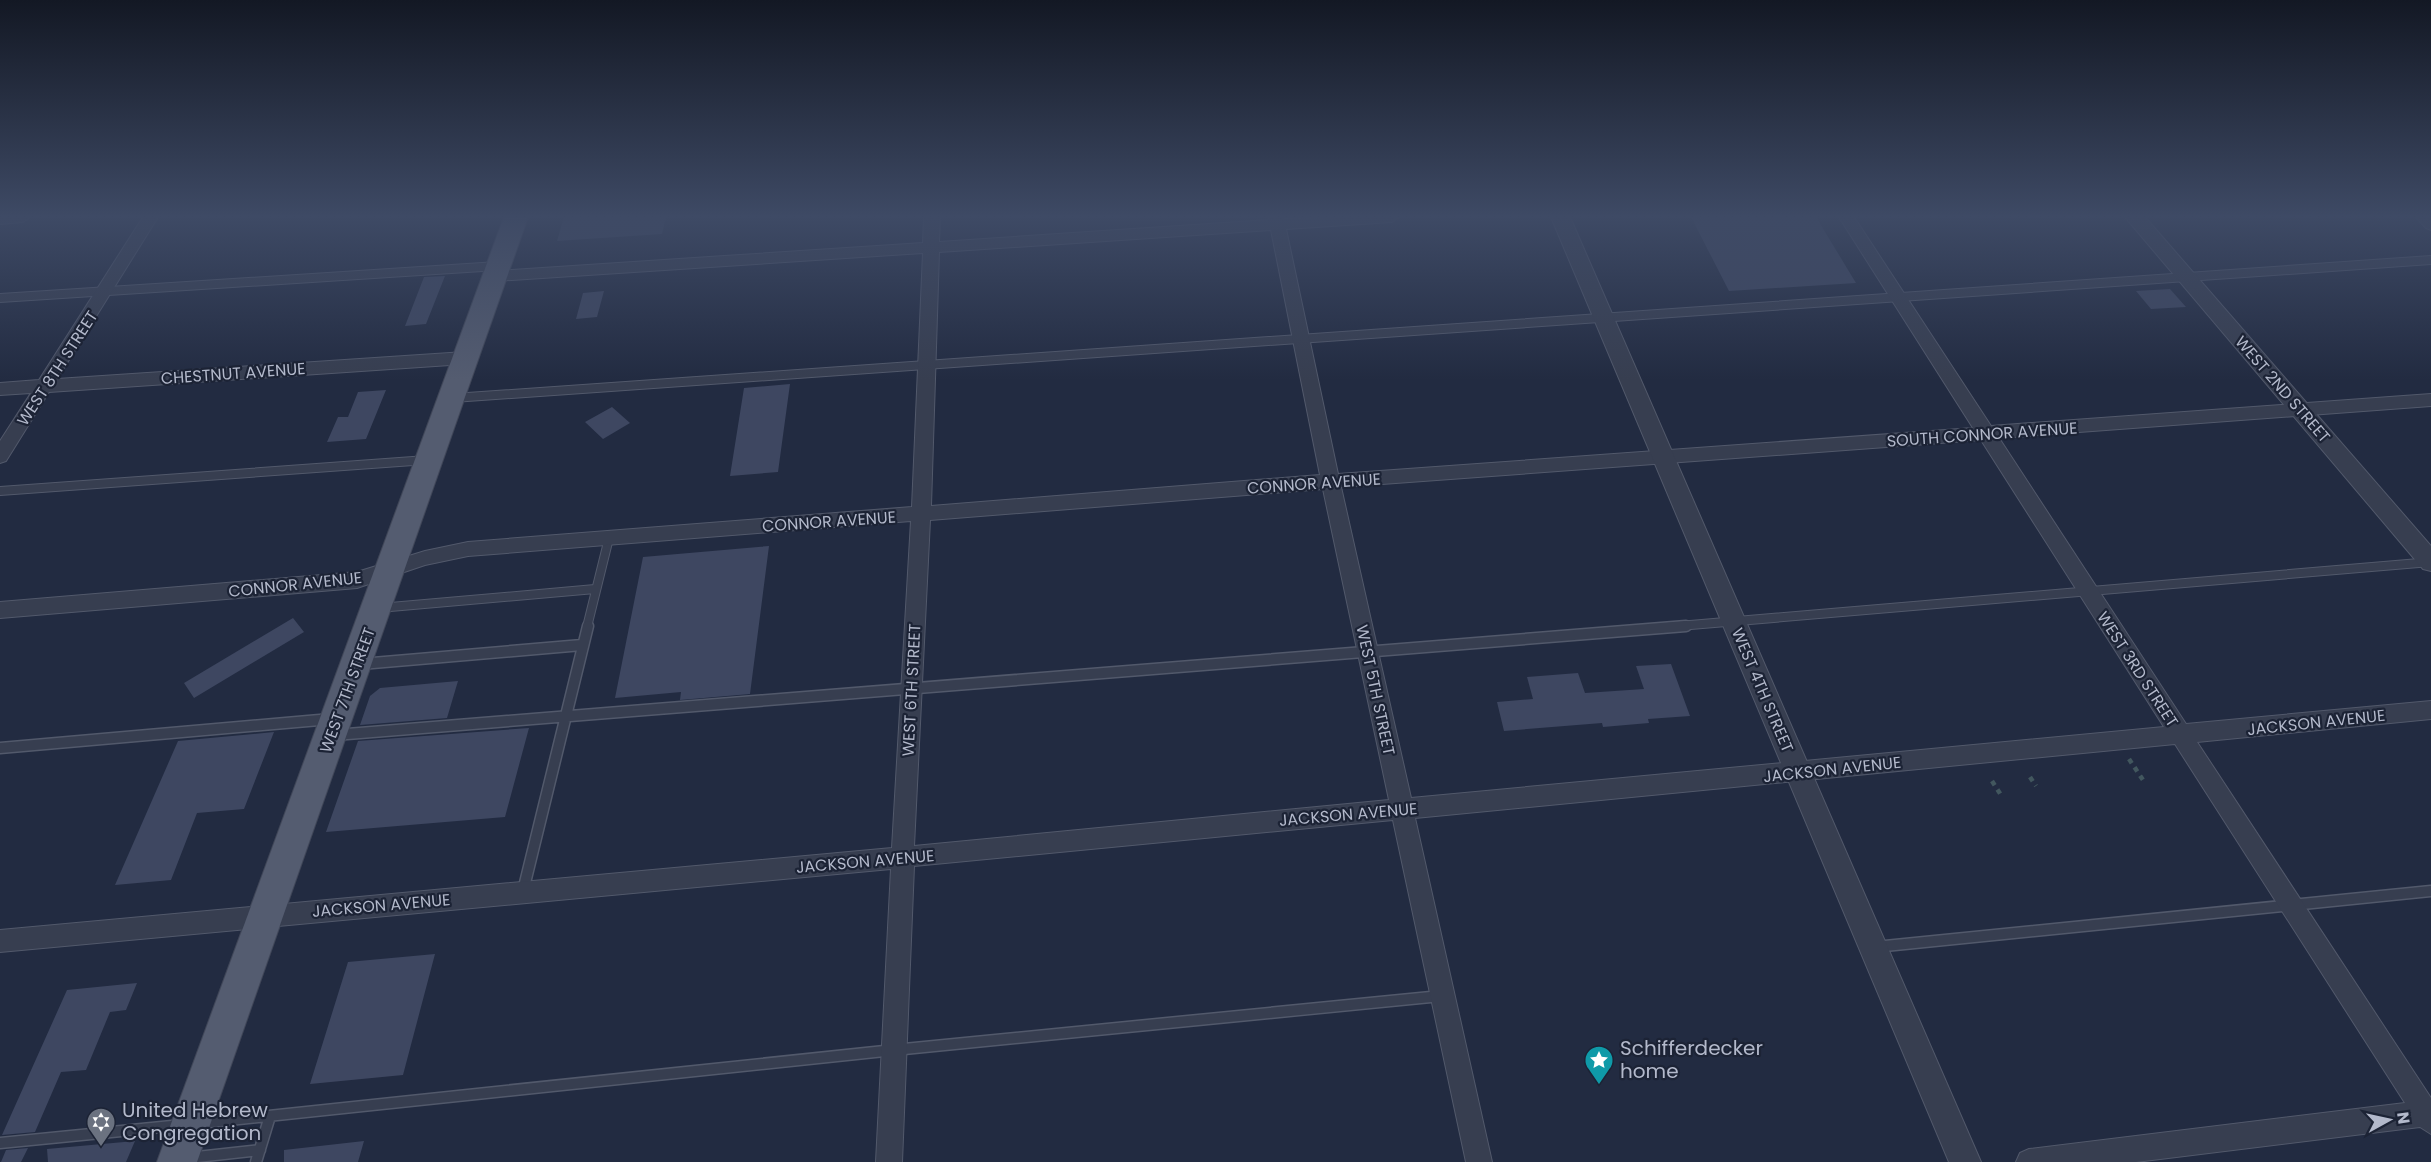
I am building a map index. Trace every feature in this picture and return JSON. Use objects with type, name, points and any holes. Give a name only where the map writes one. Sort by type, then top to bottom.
[{"type":"main road","name":"WEST 7TH STREET","points":[[177,1161],[496,271]]},
{"type":"street","name":"WEST 8TH STREET","points":[[0,456],[117,271]]},
{"type":"street","name":"WEST 6TH STREET","points":[[889,1162],[910,689],[921,514],[930,271]]},
{"type":"street","name":"WEST 5TH STREET","points":[[1287,271],[1479,1162]]},
{"type":"street","name":"WEST 4TH STREET","points":[[1583,271],[1965,1162]]},
{"type":"street","name":"WEST 3RD STREET","points":[[1881,271],[2290,905],[2430,1116]]},
{"type":"street","name":"WEST 2ND STREET","points":[[2181,271],[2431,562]]},
{"type":"street","name":"CHESTNUT AVENUE","points":[[0,389],[465,358]]},
{"type":"street","name":"SOUTH CONNOR AVENUE","points":[[1662,457],[2431,400]]},
{"type":"street","name":"CONNOR AVENUE","points":[[0,610],[351,580],[390,571],[425,558],[468,549],[1662,457]]},
{"type":"street","name":"JACKSON AVENUE","points":[[0,940],[904,857],[2431,710]]},
{"type":"street","points":[[2029,1162],[2430,1116]]},
{"type":"lane","points":[[0,297],[492,271]]},
{"type":"lane","points":[[451,398],[2279,271]]},
{"type":"lane","points":[[0,491],[429,460]]},
{"type":"lane","points":[[523,892],[609,538]]},
{"type":"lane","points":[[0,748],[333,727],[566,717],[1734,622],[2431,562]]},
{"type":"lane","points":[[377,608],[595,589]]},
{"type":"lane","points":[[356,664],[582,645]]},
{"type":"lane","points":[[1873,947],[2431,891]]},
{"type":"lane","points":[[0,1143],[1443,995]]},
{"type":"lane","points":[[177,1161],[258,1156],[270,1116]]},
{"type":"path","points":[[2118,741],[2145,783]]},
{"type":"path","points":[[2030,777],[2036,786]]},
{"type":"path","points":[[1992,781],[2001,795]]},
{"type":"building","points":[[1719,271],[1849,271],[1856,283],[1729,291]]},
{"type":"building","points":[[445,276],[426,324],[405,326],[424,277]]},
{"type":"building","points":[[2170,289],[2186,307],[2151,309],[2136,291]]},
{"type":"building","points":[[604,291],[597,317],[576,319],[583,293]]},
{"type":"building","points":[[790,384],[778,472],[730,476],[744,388]]},
{"type":"building","points":[[386,390],[366,439],[327,442],[338,417],[348,417],[358,392]]},
{"type":"building","points":[[612,407],[630,423],[603,439],[585,422]]},
{"type":"building","points":[[769,546],[750,694],[680,700],[681,692],[615,698],[643,557]]},
{"type":"building","points":[[293,618],[304,632],[194,698],[184,683]]},
{"type":"building","points":[[1671,664],[1690,716],[1648,719],[1649,723],[1603,727],[1602,723],[1504,731],[1497,702],[1533,699],[1527,677],[1578,673],[1585,693],[1644,689],[1636,666]]},
{"type":"building","points":[[458,681],[447,718],[360,725],[370,696],[380,688]]},
{"type":"building","points":[[529,728],[505,817],[326,832],[358,741]]},
{"type":"building","points":[[274,732],[244,809],[197,813],[171,880],[115,885],[178,741]]},
{"type":"building","points":[[435,954],[403,1075],[310,1084],[348,962]]},
{"type":"building","points":[[137,983],[126,1010],[110,1012],[86,1070],[61,1072],[35,1132],[2,1135],[67,990]]},
{"type":"building","name":"United Hebrew Congregation","points":[[135,1141],[126,1162],[48,1162],[47,1149]]},
{"type":"building","points":[[364,1141],[358,1162],[284,1162],[284,1150]]},
{"type":"building","points":[[28,1148],[21,1162],[1,1162],[6,1150]]},
{"type":"place","name":"Schifferdecker home","points":[[1599,1086]]},
{"type":"place","name":"United Hebrew Congregation","points":[[101,1148]]}]
